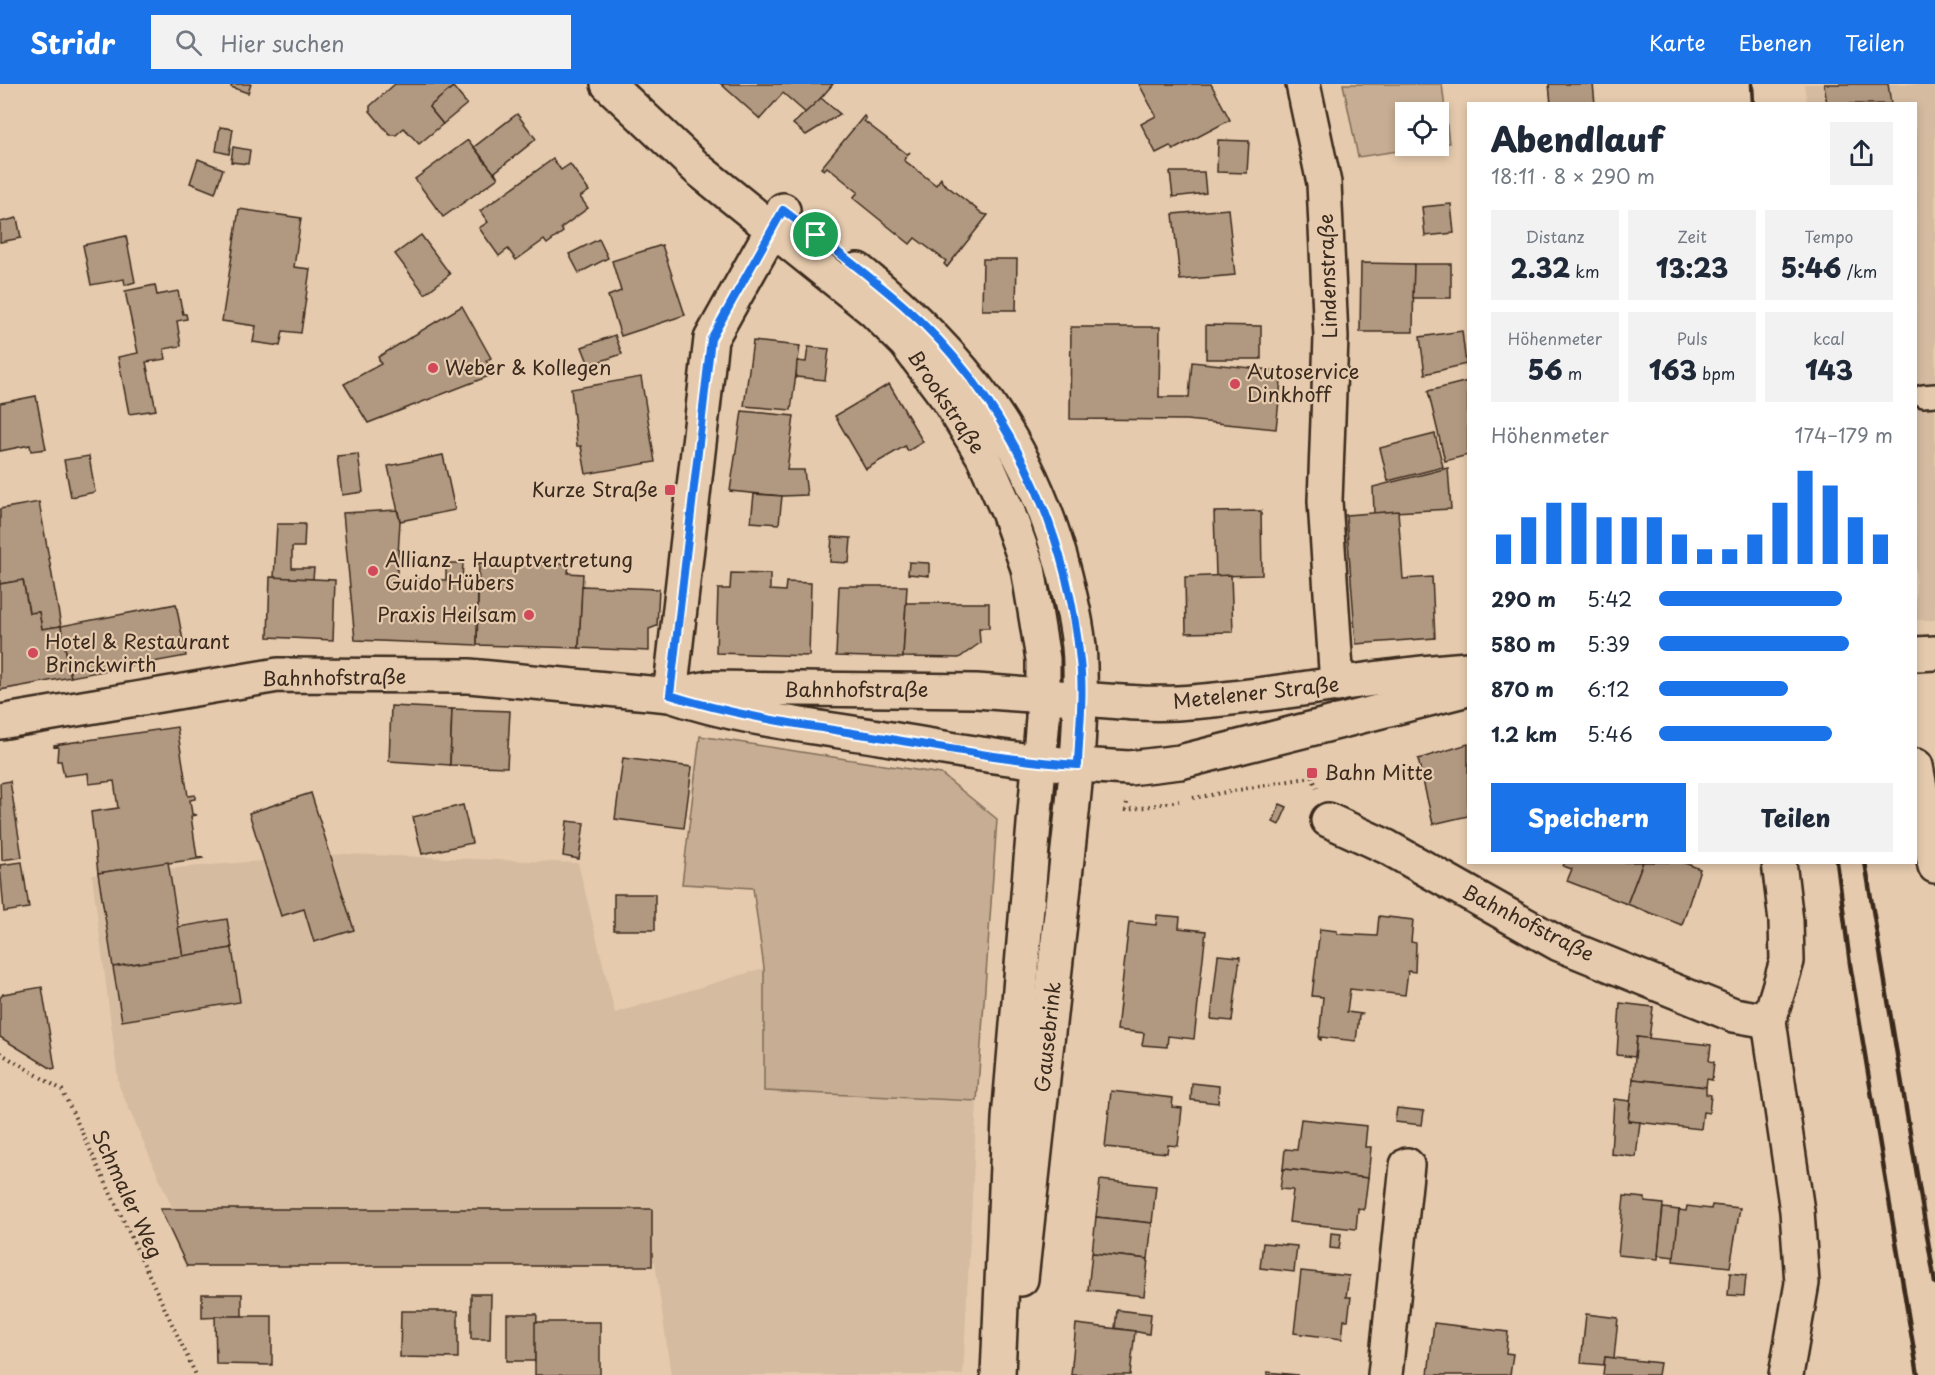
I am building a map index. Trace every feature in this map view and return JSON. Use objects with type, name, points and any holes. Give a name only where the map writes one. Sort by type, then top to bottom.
[{"type":"street","name":"Brookstraße","points":[[608,84],[670,140],[699,170],[778,219],[905,307],[937,339],[994,410],[1022,458],[1057,544],[1073,606],[1080,662],[1080,699]]},
{"type":"street","name":"Lindenstraße","points":[[1303,84],[1324,183],[1331,337],[1325,501],[1337,685]]},
{"type":"street","name":"Brookstraße","points":[[778,219],[906,343],[948,399],[983,456],[1008,512],[1028,568],[1043,659],[1041,763]]},
{"type":"street","points":[[670,695],[711,339],[778,219]]},
{"type":"street","points":[[1917,654],[1935,653]]},
{"type":"street","name":"Metelener Straße","points":[[1043,696],[1175,703],[1467,669]]},
{"type":"street","name":"Bahnhofstraße","points":[[0,722],[278,675],[469,675],[670,695],[698,705],[766,719],[1041,763],[1078,765]]},
{"type":"street","name":"Bahnhofstraße","points":[[670,695],[709,688],[976,691],[1043,696]]},
{"type":"street","name":"Metelener Straße","points":[[1078,765],[1129,768],[1180,762],[1252,746],[1467,689]]},
{"type":"street","name":"Gausebrink","points":[[1008,1375],[1015,1341],[1078,765],[1080,699]]},
{"type":"street","name":"Gausebrink","points":[[998,1375],[1009,1119],[1041,763]]},
{"type":"street","points":[[1917,771],[1935,866]]},
{"type":"street","name":"Bahnhofstraße","points":[[1328,820],[1386,847],[1559,944],[1734,1015],[1769,1021]]},
{"type":"street","points":[[1779,864],[1786,921],[1787,960],[1769,1021],[1797,1211],[1802,1283],[1786,1375]]},
{"type":"street","points":[[1385,1375],[1407,1165]]},
{"type":"path","points":[[1129,768],[1126,810],[1312,777],[1328,820]]},
{"type":"path","name":"Schmaler Weg","points":[[0,1053],[62,1090],[196,1375]]},
{"type":"shaded area","points":[[1343,84],[1442,84],[1444,102],[1395,102],[1395,151],[1358,157]]},
{"type":"shaded area","points":[[1804,84],[1935,84],[1935,620],[1917,620],[1917,102],[1807,102]]},
{"type":"shaded area","points":[[700,736],[941,774],[997,819],[977,1101],[764,1091],[764,968],[753,888],[682,884]]},
{"type":"shaded area","points":[[345,854],[578,863],[615,1013],[764,968],[764,1091],[977,1101],[963,1375],[671,1375],[655,1262],[198,1267],[119,1086],[92,875]]},
{"type":"building","points":[[232,84],[251,84],[248,93],[231,87]]},
{"type":"building","points":[[395,84],[450,84],[453,87],[429,107],[443,124],[419,144],[404,128],[396,135],[390,135],[370,111],[370,106]]},
{"type":"building","points":[[721,84],[833,84],[807,114],[783,93],[760,119]]},
{"type":"building","points":[[1139,84],[1211,84],[1230,120],[1173,150],[1170,146],[1156,153],[1141,124],[1156,116]]},
{"type":"building","points":[[1549,84],[1593,84],[1595,102],[1551,102]]},
{"type":"building","points":[[1824,84],[1888,84],[1891,102],[1827,102]]},
{"type":"building","points":[[453,87],[467,104],[443,124],[429,107]]},
{"type":"building","points":[[821,98],[840,114],[806,135],[793,124]]},
{"type":"building","points":[[517,114],[536,139],[495,172],[498,178],[474,147]]},
{"type":"building","points":[[864,116],[866,119],[864,121],[907,154],[910,152],[904,160],[936,185],[941,178],[942,182],[983,214],[988,215],[947,267],[944,264],[946,261],[915,238],[910,244],[853,198],[858,192],[827,167],[824,170],[821,168]]},
{"type":"building","points":[[220,127],[233,129],[229,154],[216,151]]},
{"type":"building","points":[[468,140],[498,178],[443,217],[415,179]]},
{"type":"building","points":[[1218,140],[1249,141],[1247,173],[1217,172]]},
{"type":"building","points":[[233,147],[250,150],[248,164],[231,162]]},
{"type":"building","points":[[198,159],[223,169],[215,193],[190,183]]},
{"type":"building","points":[[553,159],[561,170],[570,164],[589,191],[580,197],[588,208],[561,228],[563,232],[547,244],[544,240],[516,260],[508,249],[499,256],[479,228],[488,222],[480,211]]},
{"type":"building","points":[[1170,172],[1204,172],[1206,193],[1173,197]]},
{"type":"building","points":[[1451,204],[1454,233],[1425,236],[1422,207]]},
{"type":"building","points":[[239,209],[301,218],[294,267],[310,269],[301,333],[283,331],[280,346],[253,342],[256,326],[222,321]]},
{"type":"building","points":[[1228,209],[1235,275],[1180,280],[1173,214]]},
{"type":"building","points":[[17,218],[21,238],[0,242],[0,222]]},
{"type":"building","points":[[421,235],[450,274],[425,294],[395,254]]},
{"type":"building","points":[[126,236],[135,282],[125,285],[124,279],[91,285],[83,245]]},
{"type":"building","points":[[599,239],[608,258],[579,273],[569,254]]},
{"type":"building","points":[[662,245],[685,315],[621,336],[608,296],[621,291],[612,261]]},
{"type":"building","points":[[983,259],[1017,259],[1016,310],[982,310]]},
{"type":"building","points":[[1361,263],[1414,264],[1413,332],[1360,332]]},
{"type":"building","points":[[1414,264],[1451,264],[1451,298],[1413,298]]},
{"type":"building","points":[[155,285],[157,295],[178,291],[183,314],[186,314],[187,319],[177,321],[181,346],[164,349],[166,359],[146,362],[156,410],[129,414],[118,357],[138,353],[125,291]]},
{"type":"building","name":"Weber & Kollegen","points":[[462,306],[491,358],[486,361],[497,373],[368,423],[344,384],[381,364],[378,357]]},
{"type":"building","name":"Autoservice Dinkhoff","points":[[1206,325],[1261,326],[1261,359],[1206,359]]},
{"type":"building","name":"Autoservice Dinkhoff","points":[[1071,327],[1160,327],[1159,397],[1189,397],[1192,362],[1282,371],[1276,429],[1186,420],[1070,419]]},
{"type":"building","points":[[1462,331],[1466,364],[1425,374],[1420,337]]},
{"type":"building","points":[[615,335],[622,354],[589,365],[582,347]]},
{"type":"building","points":[[753,341],[800,346],[791,410],[744,406]]},
{"type":"building","points":[[808,347],[829,349],[825,380],[796,377],[797,361],[806,362]]},
{"type":"building","points":[[641,377],[655,462],[586,474],[581,446],[577,446],[571,389]]},
{"type":"building","points":[[1467,381],[1467,455],[1445,461],[1428,391]]},
{"type":"building","points":[[889,384],[923,442],[908,451],[905,446],[866,469],[835,416]]},
{"type":"building","points":[[36,396],[46,449],[31,451],[30,445],[0,451],[0,403]]},
{"type":"building","points":[[742,411],[794,416],[787,470],[804,470],[807,495],[782,496],[730,491]]},
{"type":"building","points":[[1435,434],[1443,467],[1388,481],[1380,448]]},
{"type":"building","points":[[358,454],[363,492],[342,495],[337,456]]},
{"type":"building","points":[[443,455],[455,510],[400,521],[388,466]]},
{"type":"building","points":[[89,456],[95,492],[71,497],[64,460]]},
{"type":"building","points":[[1448,468],[1451,509],[1374,513],[1373,487]]},
{"type":"building","points":[[754,494],[782,496],[779,524],[751,522]]},
{"type":"building","points":[[39,502],[61,626],[42,629],[39,612],[29,613],[23,580],[0,584],[0,509]]},
{"type":"building","name":"Allianz - Hauptvertretung Guido Hübers","points":[[397,510],[400,521],[396,589],[408,588],[408,579],[446,580],[446,563],[463,563],[462,581],[478,582],[477,645],[355,640],[343,513]]},
{"type":"building","points":[[1261,511],[1262,575],[1216,576],[1214,512]]},
{"type":"building","points":[[1398,511],[1403,579],[1432,577],[1435,638],[1356,644],[1346,515]]},
{"type":"building","points":[[277,524],[305,524],[304,547],[292,547],[292,568],[314,568],[313,579],[274,578]]},
{"type":"building","points":[[832,537],[851,538],[849,563],[830,562]]},
{"type":"building","points":[[909,562],[929,563],[929,576],[908,574]]},
{"type":"building","name":"Praxis Heilsam","points":[[479,563],[569,564],[568,573],[583,574],[579,648],[477,645]]},
{"type":"building","points":[[731,573],[770,574],[770,590],[785,591],[786,582],[811,583],[809,656],[716,653],[718,589],[730,589]]},
{"type":"building","points":[[1231,575],[1233,632],[1186,633],[1185,577]]},
{"type":"building","points":[[270,577],[335,580],[333,640],[268,637]]},
{"type":"building","name":"Hotel & Restaurant Brinckwirth","points":[[23,580],[29,613],[39,612],[42,629],[61,626],[71,677],[0,690],[0,584]]},
{"type":"building","points":[[582,586],[659,589],[657,626],[649,629],[649,651],[579,648]]},
{"type":"building","points":[[839,586],[907,586],[903,658],[836,656]]},
{"type":"building","points":[[906,603],[989,603],[989,628],[979,628],[980,643],[959,658],[903,657]]},
{"type":"building","points":[[176,604],[186,656],[71,677],[61,626]]},
{"type":"building","points":[[391,706],[452,709],[450,765],[389,761]]},
{"type":"building","points":[[452,709],[510,711],[507,767],[450,765]]},
{"type":"building","points":[[177,727],[188,796],[195,795],[195,799],[190,800],[192,814],[197,815],[191,816],[197,857],[204,858],[98,873],[91,812],[118,808],[114,781],[89,784],[88,773],[64,776],[61,761],[57,761],[58,746],[54,747],[54,745]]},
{"type":"building","points":[[1467,744],[1467,816],[1433,824],[1418,759]]},
{"type":"building","points":[[623,758],[692,767],[684,828],[615,819]]},
{"type":"building","points":[[10,781],[22,857],[2,860],[0,783]]},
{"type":"building","points":[[311,793],[354,930],[314,942],[304,909],[281,916],[249,813]]},
{"type":"building","points":[[1280,804],[1287,807],[1279,825],[1273,822]]},
{"type":"building","points":[[463,805],[472,843],[422,854],[413,817]]},
{"type":"building","points":[[567,821],[584,823],[579,859],[563,856]]},
{"type":"building","points":[[22,862],[29,908],[4,912],[0,865]]},
{"type":"building","points":[[168,862],[183,956],[113,967],[98,873]]},
{"type":"building","points":[[1564,864],[1642,864],[1627,904],[1567,881],[1572,869],[1563,866]]},
{"type":"building","points":[[1642,864],[1687,864],[1700,869],[1682,925],[1627,904]]},
{"type":"building","points":[[614,894],[655,894],[655,930],[614,930]]},
{"type":"building","points":[[1157,915],[1180,917],[1179,928],[1206,931],[1194,1039],[1168,1036],[1167,1047],[1142,1045],[1144,1033],[1117,1030],[1129,922],[1156,925]]},
{"type":"building","points":[[1379,916],[1413,920],[1411,942],[1416,943],[1415,972],[1408,971],[1405,995],[1350,989],[1347,1012],[1362,1014],[1359,1016],[1356,1041],[1321,1037],[1321,1040],[1319,1039],[1323,997],[1312,996],[1320,929],[1337,931],[1337,934],[1377,936]]},
{"type":"building","points":[[227,919],[232,948],[183,956],[178,927]]},
{"type":"building","points":[[232,948],[240,1002],[122,1021],[113,967]]},
{"type":"building","points":[[1218,955],[1240,957],[1232,1021],[1211,1019]]},
{"type":"building","points":[[42,987],[55,1068],[52,1069],[0,1037],[0,998],[3,994]]},
{"type":"building","points":[[1620,1003],[1653,1007],[1649,1039],[1637,1037],[1635,1057],[1617,1055]]},
{"type":"building","points":[[1637,1037],[1711,1045],[1709,1061],[1714,1062],[1712,1080],[1707,1079],[1706,1087],[1633,1079]]},
{"type":"building","points":[[1633,1079],[1706,1087],[1706,1094],[1711,1095],[1709,1113],[1703,1112],[1701,1129],[1628,1121]]},
{"type":"building","points":[[1192,1083],[1219,1086],[1218,1103],[1191,1100]]},
{"type":"building","points":[[1111,1091],[1173,1098],[1172,1107],[1182,1108],[1178,1146],[1168,1145],[1167,1153],[1105,1147]]},
{"type":"building","points":[[1614,1099],[1630,1101],[1628,1121],[1640,1122],[1636,1157],[1611,1154]]},
{"type":"building","points":[[1397,1108],[1424,1111],[1422,1125],[1395,1122]]},
{"type":"building","points":[[1301,1119],[1367,1126],[1365,1147],[1371,1147],[1368,1178],[1283,1169],[1285,1149],[1297,1150]]},
{"type":"building","points":[[1283,1169],[1368,1178],[1364,1210],[1358,1208],[1356,1229],[1289,1222],[1293,1190],[1280,1189]]},
{"type":"building","points":[[1100,1180],[1156,1186],[1152,1223],[1096,1217]]},
{"type":"building","points":[[1624,1196],[1645,1198],[1645,1202],[1663,1204],[1658,1259],[1618,1255]]},
{"type":"building","points":[[1712,1205],[1740,1208],[1730,1267],[1673,1261],[1679,1210],[1686,1211],[1687,1206],[1711,1209]]},
{"type":"building","points":[[1663,1208],[1679,1210],[1674,1257],[1658,1255]]},
{"type":"building","points":[[160,1209],[652,1209],[652,1266],[187,1266]]},
{"type":"building","points":[[1096,1217],[1152,1223],[1148,1259],[1092,1253]]},
{"type":"building","points":[[1331,1233],[1341,1234],[1339,1249],[1330,1248]]},
{"type":"building","points":[[1263,1243],[1297,1246],[1294,1272],[1260,1268]]},
{"type":"building","points":[[1092,1253],[1148,1259],[1144,1296],[1088,1290]]},
{"type":"building","points":[[1301,1271],[1349,1276],[1346,1297],[1351,1297],[1348,1320],[1344,1320],[1342,1339],[1294,1333]]},
{"type":"building","points":[[1730,1273],[1746,1275],[1744,1296],[1728,1295]]},
{"type":"building","points":[[202,1294],[242,1294],[242,1316],[202,1318]]},
{"type":"building","points":[[471,1294],[491,1294],[490,1339],[471,1339]]},
{"type":"building","points":[[1117,1310],[1151,1314],[1149,1334],[1115,1328]]},
{"type":"building","points":[[401,1311],[458,1311],[458,1358],[400,1357]]},
{"type":"building","points":[[507,1314],[537,1314],[535,1361],[507,1361]]},
{"type":"building","points":[[1586,1314],[1618,1318],[1614,1358],[1605,1357],[1604,1365],[1581,1363]]},
{"type":"building","points":[[215,1316],[272,1316],[272,1365],[216,1364]]},
{"type":"building","points":[[535,1322],[600,1322],[600,1375],[535,1375]]},
{"type":"building","points":[[1434,1323],[1508,1332],[1506,1353],[1513,1354],[1510,1375],[1428,1375]]},
{"type":"building","points":[[1076,1324],[1135,1331],[1130,1375],[1071,1375]]},
{"type":"building","points":[[1605,1357],[1660,1363],[1658,1375],[1603,1375]]},
{"type":"building","points":[[1267,1372],[1298,1375],[1267,1375]]},
{"type":"railway","points":[[1752,84],[1753,102]]},
{"type":"railway","points":[[1837,864],[1850,964],[1918,1375]]},
{"type":"railway","points":[[1865,864],[1935,1283]]},
{"type":"place","name":"Weber & Kollegen","points":[[433,368]]},
{"type":"place","name":"Autoservice Dinkhoff","points":[[1235,384]]},
{"type":"place","name":"Kurze Straße","points":[[670,490]]},
{"type":"place","name":"Allianz - Hauptvertretung Guido Hübers","points":[[373,571]]},
{"type":"place","name":"Praxis Heilsam","points":[[529,615]]},
{"type":"place","name":"Hotel & Restaurant Brinckwirth","points":[[33,653]]},
{"type":"place","name":"Bahn Mitte","points":[[1312,773]]},
{"type":"route","points":[[783,210],[816,235],[905,307],[937,339],[994,410],[1022,458],[1057,544],[1073,606],[1080,662],[1078,765],[1027,761],[766,719],[698,705],[670,695],[711,339],[783,210]]}]
